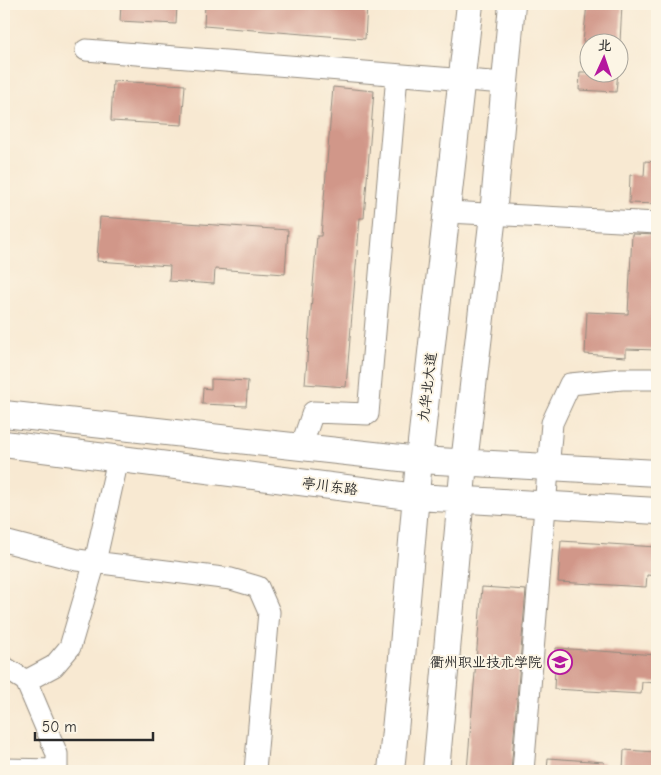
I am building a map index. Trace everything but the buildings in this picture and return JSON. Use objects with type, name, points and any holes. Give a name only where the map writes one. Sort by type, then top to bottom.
[{"type":"main road","name":"九华北大道","points":[[391,771],[419,460],[470,4]]},
{"type":"main road","points":[[436,771],[464,463],[493,215],[512,4]]},
{"type":"main road","points":[[4,414],[419,460],[657,473]]},
{"type":"main road","name":"亭川东路","points":[[4,444],[416,497],[657,511]]},
{"type":"street","points":[[86,50],[504,83]]},
{"type":"street","points":[[302,448],[313,412],[368,414],[397,75]]},
{"type":"street","points":[[448,212],[657,223]]},
{"type":"street","points":[[523,771],[552,424],[570,384],[622,379],[657,379]]},
{"type":"street","points":[[26,680],[54,666],[70,647],[95,562],[118,459]]},
{"type":"street","points":[[4,540],[77,560],[231,579],[258,587],[269,612],[255,771]]},
{"type":"street","points":[[4,667],[26,680],[57,754],[57,771],[4,769]]},
{"type":"place","name":"衢州职业技术学院","points":[[560,662]]}]
